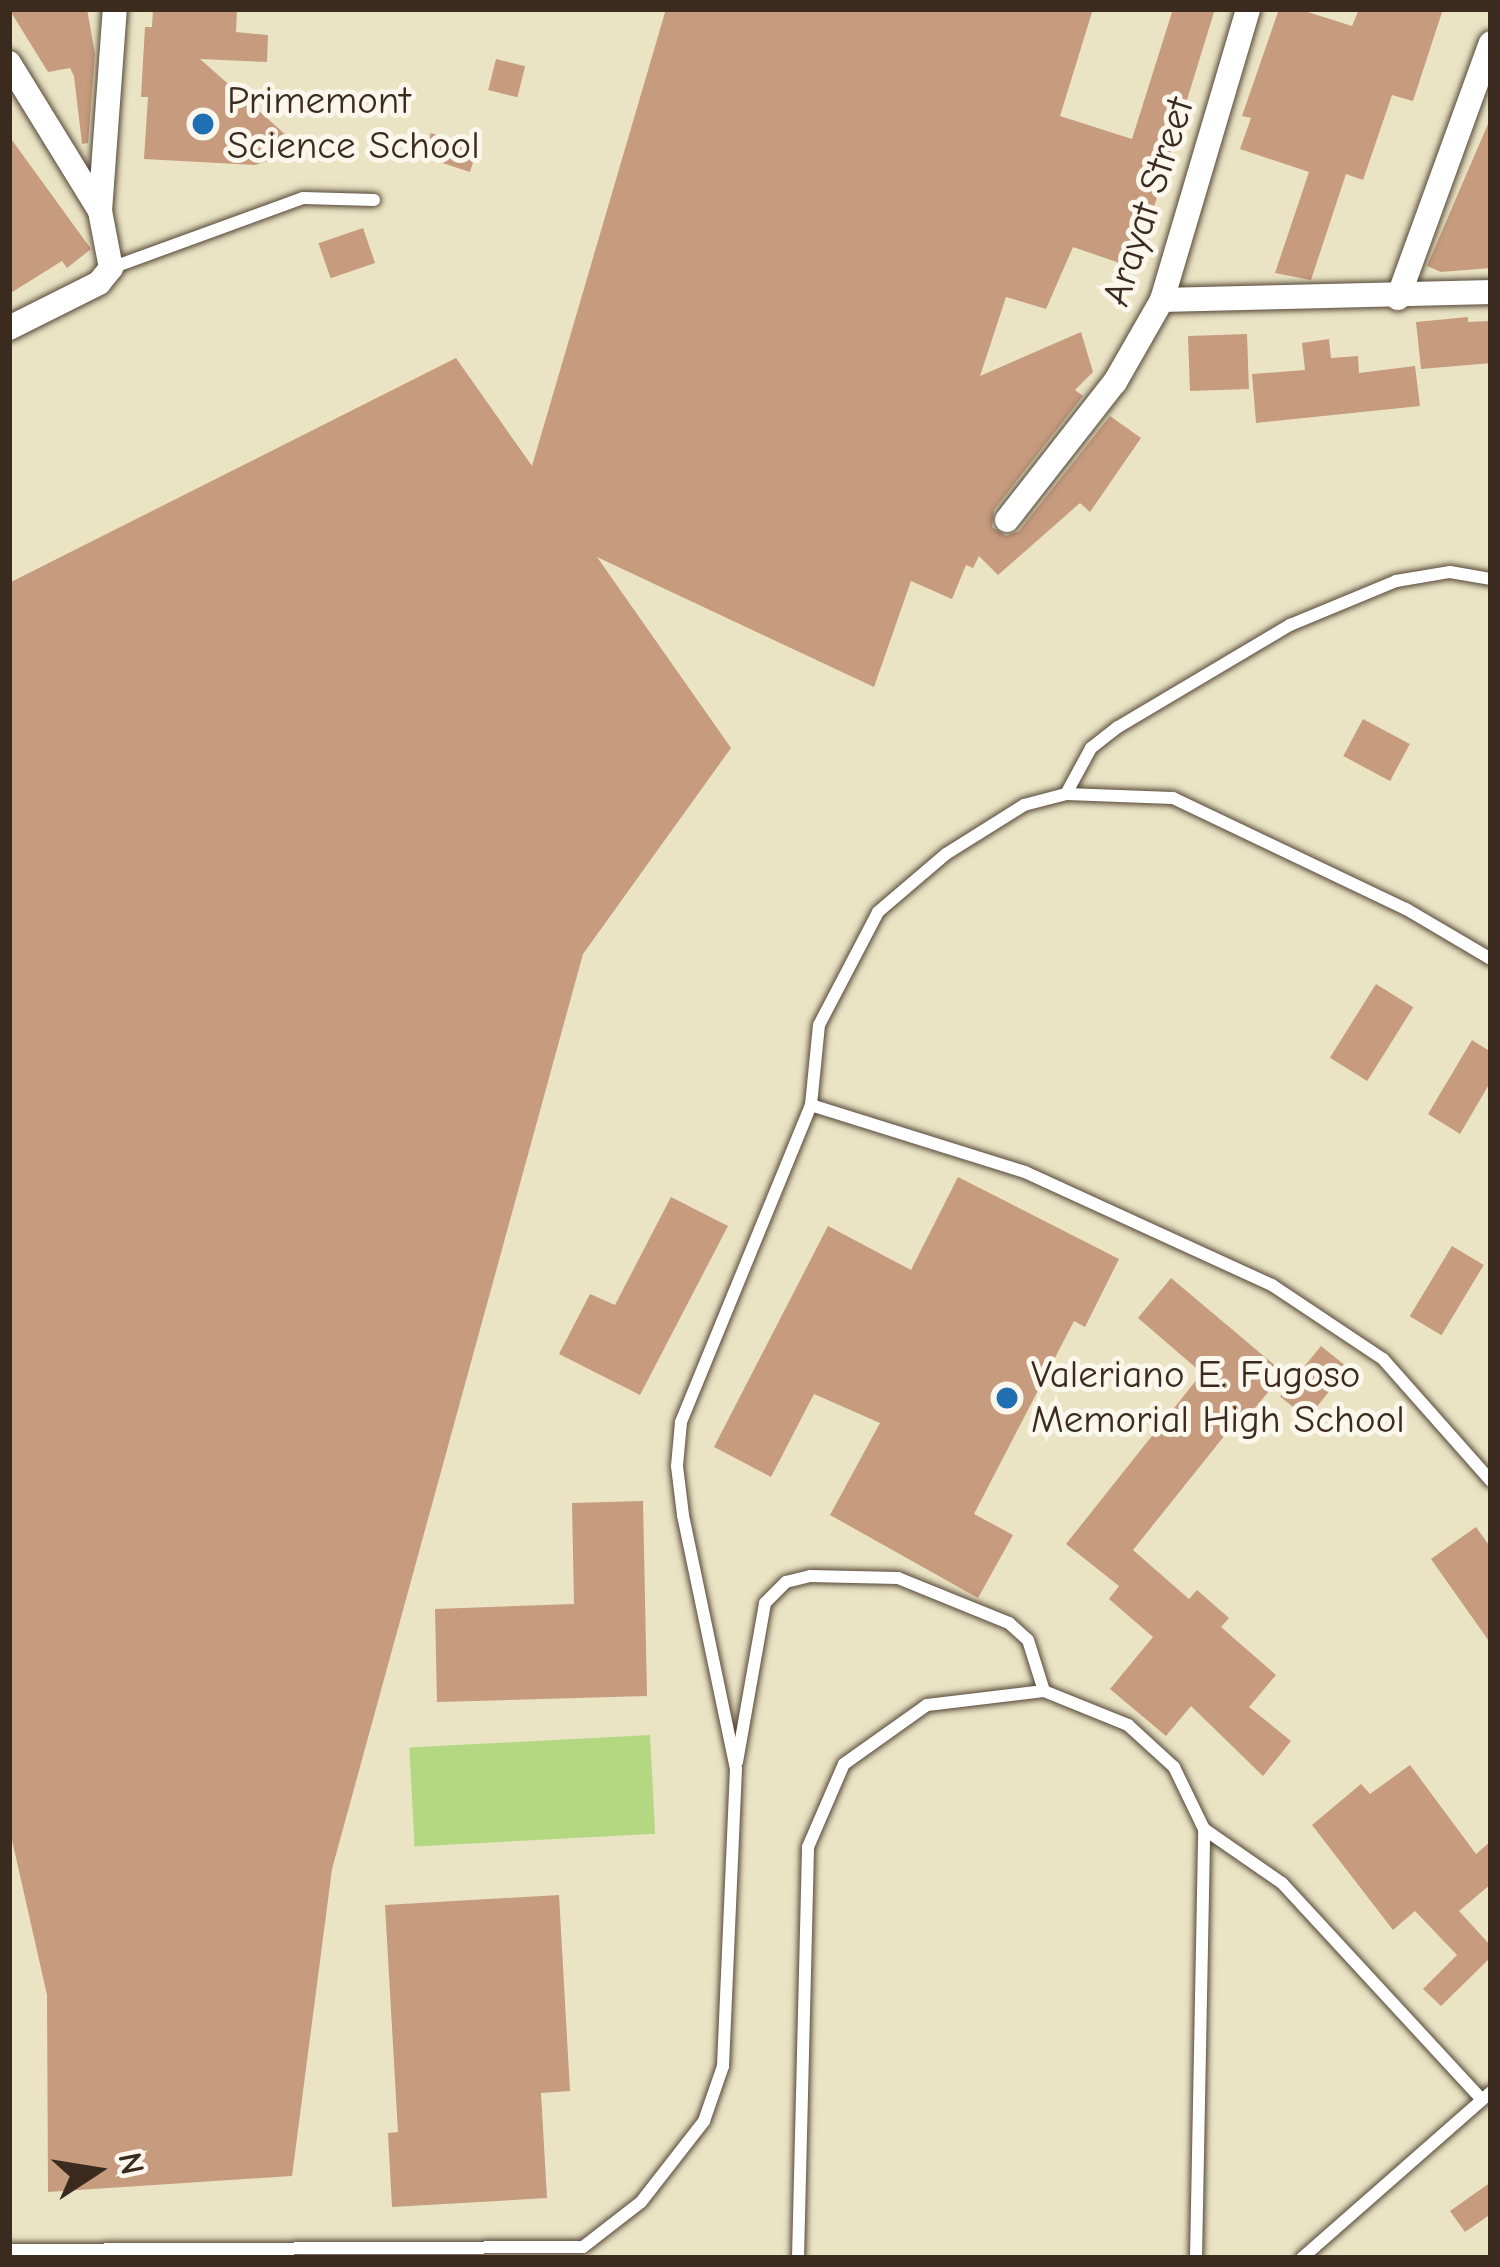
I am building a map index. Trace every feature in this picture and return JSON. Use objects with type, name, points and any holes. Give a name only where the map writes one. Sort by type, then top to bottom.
[{"type":"street","points":[[9,328],[100,283],[111,268],[100,211],[115,9]]},
{"type":"street","name":"Arayat Street","points":[[1007,520],[1115,382],[1162,300],[1248,9]]},
{"type":"street","points":[[1398,298],[1491,43]]},
{"type":"street","points":[[9,63],[100,211]]},
{"type":"street","points":[[1162,300],[1398,298],[1491,292]]},
{"type":"lane","points":[[111,268],[303,198],[374,200]]},
{"type":"lane","points":[[1066,794],[1091,748],[1118,727],[1290,625],[1396,581],[1450,572],[1491,579]]},
{"type":"lane","points":[[736,1769],[683,1515],[676,1466],[680,1422],[811,1106],[819,1025],[878,912],[946,854],[1024,805],[1066,794],[1173,798],[1406,909],[1491,959]]},
{"type":"lane","points":[[811,1106],[1025,1172],[1272,1285],[1382,1359],[1491,1481]]},
{"type":"lane","points":[[9,2250],[320,2252],[387,2246],[588,2253],[641,2202],[704,2121],[723,2066],[736,1769],[765,1604],[786,1582],[798,1579],[898,1578],[1010,1623],[1028,1640],[1044,1691]]},
{"type":"lane","points":[[798,2258],[808,1847],[826,1805],[844,1764],[927,1705],[1044,1691],[1128,1725],[1174,1767],[1204,1829],[1196,2258]]},
{"type":"lane","points":[[1204,1829],[1282,1883],[1486,2096],[1302,2258]]},
{"type":"green space","points":[[650,1735],[655,1834],[415,1846],[409,1748]]},
{"type":"building","points":[[9,9],[87,9],[95,54],[88,143],[82,144],[70,68],[48,72]]},
{"type":"building","points":[[153,9],[237,9],[236,32],[268,35],[267,62],[200,59],[303,150],[255,165],[144,159],[145,27],[152,27]]},
{"type":"building","points":[[666,9],[1093,9],[1060,116],[1132,139],[1173,9],[1215,9],[1153,210],[1160,212],[1137,269],[1073,247],[1046,309],[1006,297],[980,376],[1081,332],[1093,372],[1075,390],[1083,396],[994,510],[992,527],[1006,536],[1019,531],[1110,416],[1141,438],[1090,512],[1080,503],[998,575],[979,556],[973,568],[966,565],[952,599],[911,581],[874,687],[597,557],[731,748],[583,954],[332,1869],[292,2176],[48,2192],[47,1995],[9,1827],[9,583],[456,358],[532,466]]},
{"type":"building","points":[[1279,9],[1298,9],[1352,26],[1359,9],[1443,9],[1413,101],[1392,95],[1363,180],[1346,174],[1311,280],[1275,273],[1309,172],[1240,149],[1251,118],[1242,116]]},
{"type":"building","points":[[496,59],[525,66],[517,97],[488,90]]},
{"type":"building","points":[[1491,117],[1491,268],[1441,272],[1427,266]]},
{"type":"building","points":[[431,133],[478,148],[470,172],[423,157]]},
{"type":"building","points":[[9,136],[91,249],[67,268],[62,261],[9,294]]},
{"type":"building","points":[[363,228],[375,263],[331,278],[319,243]]},
{"type":"building","points":[[1468,317],[1468,322],[1491,321],[1491,363],[1421,369],[1416,322]]},
{"type":"building","points":[[1247,334],[1249,389],[1190,391],[1188,336]]},
{"type":"building","points":[[1329,339],[1331,358],[1358,356],[1359,373],[1415,366],[1420,406],[1256,423],[1252,374],[1305,370],[1302,343]]},
{"type":"building","points":[[1363,719],[1410,744],[1390,781],[1343,756]]},
{"type":"building","points":[[1376,984],[1413,1007],[1367,1081],[1330,1058]]},
{"type":"building","points":[[1472,1040],[1491,1052],[1491,1081],[1460,1134],[1428,1114]]},
{"type":"building","points":[[958,1177],[1119,1259],[1085,1327],[1074,1321],[974,1514],[1013,1535],[978,1598],[830,1515],[880,1423],[814,1394],[771,1477],[714,1447],[828,1226],[911,1270]]},
{"type":"building","points":[[671,1197],[728,1226],[640,1395],[559,1354],[590,1294],[615,1305]]},
{"type":"building","points":[[1452,1246],[1484,1265],[1441,1335],[1410,1316]]},
{"type":"building","points":[[1171,1278],[1284,1373],[1250,1414],[1245,1410],[1133,1550],[1189,1599],[1197,1590],[1229,1618],[1221,1627],[1276,1675],[1249,1707],[1291,1741],[1263,1776],[1191,1706],[1166,1736],[1110,1689],[1153,1637],[1109,1599],[1119,1586],[1066,1544],[1202,1373],[1138,1318]]},
{"type":"building","points":[[1321,1346],[1348,1368],[1307,1419],[1280,1397]]},
{"type":"building","points":[[643,1501],[647,1696],[437,1702],[435,1609],[574,1604],[572,1503]]},
{"type":"building","points":[[1476,1527],[1491,1548],[1491,1644],[1431,1559]]},
{"type":"building","points":[[1410,1765],[1476,1854],[1491,1841],[1491,1884],[1459,1911],[1491,1946],[1491,1957],[1441,2006],[1423,1989],[1457,1955],[1415,1911],[1393,1930],[1312,1825],[1361,1784],[1370,1794]]},
{"type":"building","points":[[559,1895],[570,2091],[541,2093],[547,2198],[392,2207],[388,2133],[398,2132],[385,1905]]},
{"type":"building","points":[[1491,2182],[1491,2214],[1465,2232],[1450,2211]]},
{"type":"place","name":"Primemont Science School","points":[[203,124]]},
{"type":"place","name":"Valeriano E. Fugoso Memorial High School","points":[[1007,1398]]}]
